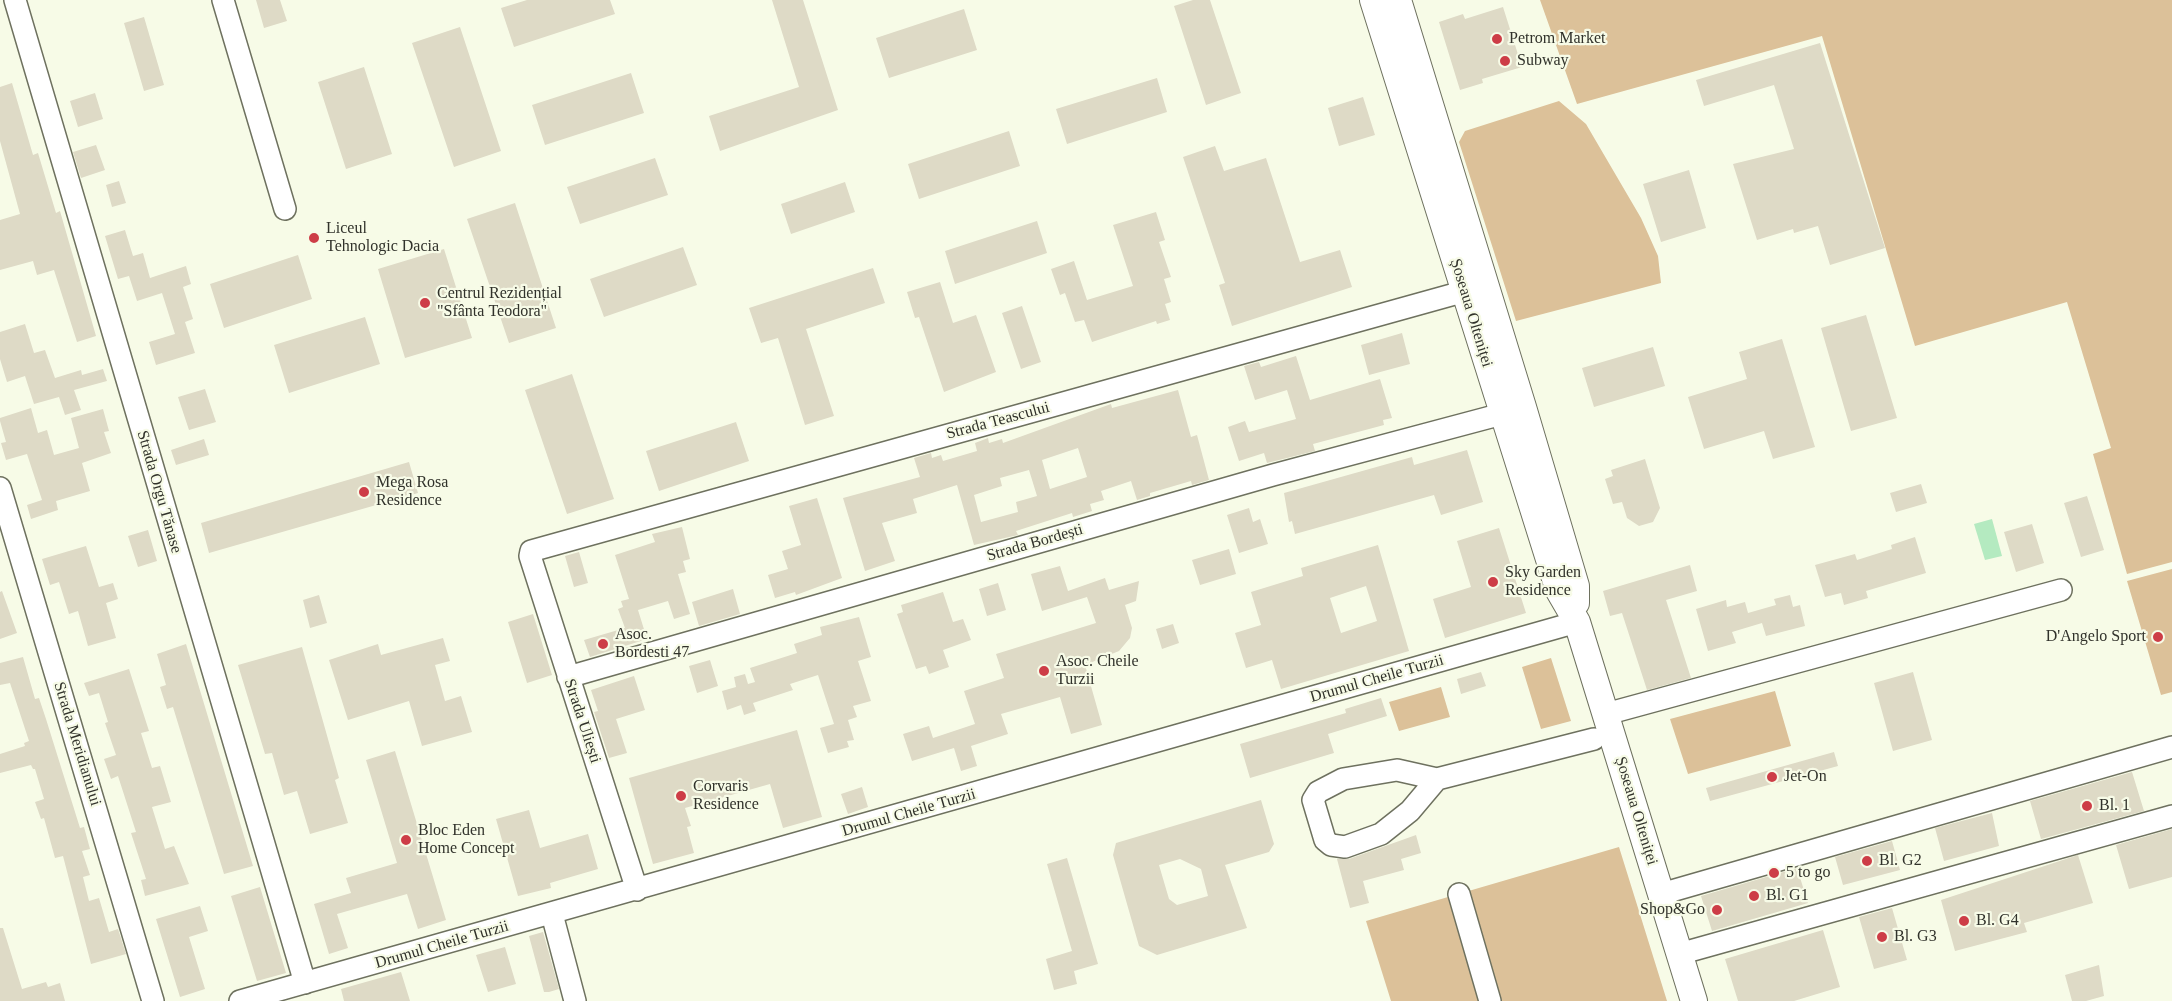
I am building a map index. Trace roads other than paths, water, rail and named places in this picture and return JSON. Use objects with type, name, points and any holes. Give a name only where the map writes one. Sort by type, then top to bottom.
[{"type":"main road","name":"Șoseaua Olteniței","points":[[1373,0],[1475,288],[1576,586],[1577,622]]},
{"type":"main road","name":"Șoseaua Olteniței","points":[[1398,0],[1475,288],[1502,414],[1559,591],[1577,622],[1694,1001]]},
{"type":"street","name":"Strada Orgu Tănase","points":[[15,0],[305,983]]},
{"type":"street","points":[[223,0],[285,209]]},
{"type":"street","name":"Strada Teascului","points":[[531,551],[1475,288]]},
{"type":"street","name":"Strada Bordești","points":[[568,677],[1273,475],[1502,414]]},
{"type":"street","name":"Strada Meridianului","points":[[0,488],[153,1001]]},
{"type":"street","name":"Strada Uliești","points":[[531,551],[530,556],[637,890]]},
{"type":"street","points":[[1606,714],[2061,590]]},
{"type":"street","name":"Drumul Cheile Turzii","points":[[240,1001],[1577,622]]},
{"type":"street","points":[[1437,779],[1410,811],[1381,834],[1345,847],[1331,845],[1325,840],[1313,800],[1325,786],[1382,771],[1409,771],[1437,779],[1594,739]]},
{"type":"street","points":[[1661,894],[2172,747]]},
{"type":"street","points":[[1679,954],[2172,816]]},
{"type":"street","points":[[1459,894],[1490,1001]]},
{"type":"street","points":[[552,914],[575,1001]]},
{"type":"place","name":"Petrom Market","points":[[1497,39]]},
{"type":"place","name":"Subway","points":[[1505,61]]},
{"type":"place","name":"Liceul Tehnologic Dacia","points":[[314,238]]},
{"type":"place","name":"Centrul Rezidențial \"Sfânta Teodora\"","points":[[425,303]]},
{"type":"place","name":"Mega Rosa Residence","points":[[364,492]]},
{"type":"place","name":"Sky Garden Residence","points":[[1493,582]]},
{"type":"place","name":"D'Angelo Sport","points":[[2158,637]]},
{"type":"place","name":"Asoc. Bordesti 47","points":[[603,644]]},
{"type":"place","name":"Asoc. Cheile Turzii","points":[[1044,671]]},
{"type":"place","name":"Jet-On","points":[[1772,777]]},
{"type":"place","name":"Corvaris Residence","points":[[681,796]]},
{"type":"place","name":"Bl. 1","points":[[2087,806]]},
{"type":"place","name":"Bloc Eden Home Concept","points":[[406,840]]},
{"type":"place","name":"Bl. G2","points":[[1867,861]]},
{"type":"place","name":"5 to go","points":[[1774,873]]},
{"type":"place","name":"Bl. G1","points":[[1754,896]]},
{"type":"place","name":"Shop&Go","points":[[1717,910]]},
{"type":"place","name":"Bl. G4","points":[[1964,921]]},
{"type":"place","name":"Bl. G3","points":[[1882,937]]}]
